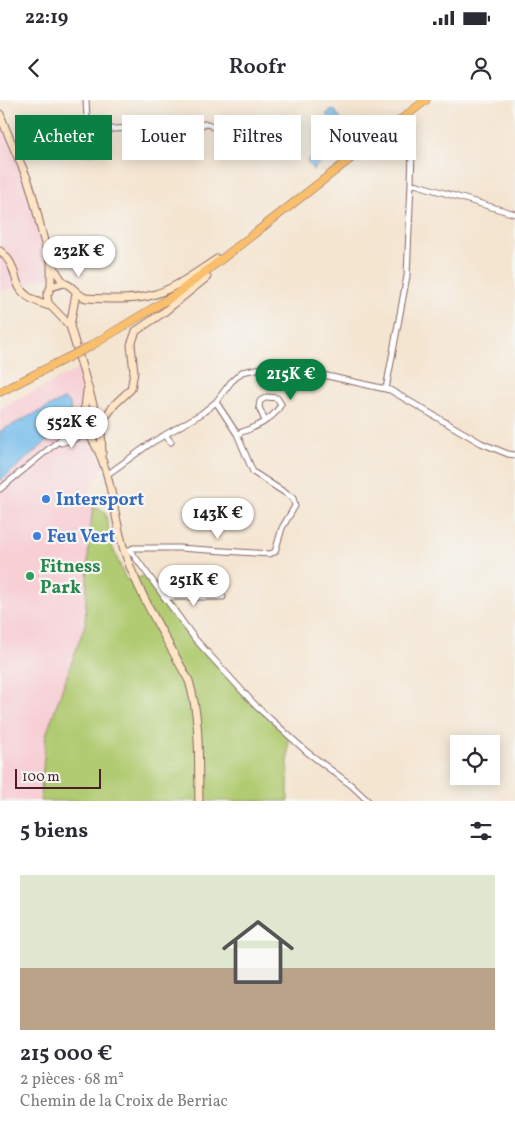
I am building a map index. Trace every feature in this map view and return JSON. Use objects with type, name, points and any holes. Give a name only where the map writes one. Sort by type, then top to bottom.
[{"type":"main road","points":[[199,801],[197,726],[194,699],[188,681],[133,572],[102,454],[101,432],[104,420],[115,404],[132,389],[134,372],[131,345],[136,331],[164,312],[426,100]]},
{"type":"main road","points":[[0,114],[27,179],[50,258],[64,283],[72,286],[76,293],[70,326]]},
{"type":"main road","points":[[0,392],[89,347],[178,293],[336,172]]},
{"type":"main road","points":[[76,293],[86,298],[126,300],[162,293],[180,284],[262,228]]},
{"type":"main road","points":[[0,252],[10,261],[16,284],[22,293],[59,312],[70,326],[95,411],[104,420]]},
{"type":"main road","points":[[49,306],[47,298],[50,288],[50,258]]},
{"type":"main road","points":[[89,347],[122,333],[207,277]]},
{"type":"main road","points":[[31,299],[50,288],[64,283]]},
{"type":"main road","points":[[59,312],[72,308]]},
{"type":"main road","points":[[88,386],[83,414],[78,425],[102,454]]},
{"type":"main road","points":[[83,414],[95,411]]},
{"type":"main road","points":[[88,436],[101,432]]},
{"type":"street","points":[[86,100],[87,115]]},
{"type":"street","points":[[112,130],[208,124],[214,128]]},
{"type":"street","points":[[386,389],[407,276],[412,160]]},
{"type":"street","points":[[411,183],[515,214]]},
{"type":"street","points":[[108,474],[165,435],[201,414],[216,402],[231,382],[242,372],[270,366],[305,371],[386,389],[407,398],[481,443],[508,454],[515,454]]},
{"type":"street","points":[[237,434],[258,426],[265,421],[278,410],[281,404],[277,398],[267,397],[260,401],[259,407],[265,421]]},
{"type":"street","points":[[216,402],[237,434],[253,472],[293,498],[295,506],[282,528],[274,552],[268,554],[178,548],[133,548],[127,550],[195,639],[257,708],[307,752],[351,785],[368,801]]},
{"type":"street","points":[[0,489],[78,425]]},
{"type":"street","points":[[165,435],[171,442]]},
{"type":"street","points":[[53,446],[74,437],[88,436]]},
{"type":"street","points":[[164,597],[223,597]]},
{"type":"shaded area","points":[[0,116],[15,152],[15,160],[18,160],[21,167],[50,277],[0,292]]},
{"type":"shaded area","points":[[80,368],[85,392],[83,407],[75,418],[73,428],[81,439],[90,441],[103,464],[100,475],[89,490],[93,507],[89,537],[85,625],[46,735],[40,801],[0,801],[0,409]]},
{"type":"green space","points":[[93,507],[105,511],[112,546],[126,580],[146,576],[214,659],[288,736],[288,801],[40,801],[46,735],[85,625],[89,537]]},
{"type":"water","points":[[334,109],[338,115],[327,115]]},
{"type":"water","points":[[311,157],[311,160],[323,160],[313,170],[307,161]]},
{"type":"water","points":[[64,399],[70,403],[71,415],[65,426],[0,481],[0,431]]},
{"type":"place","name":"Intersport","points":[[46,499]]},
{"type":"place","name":"Feu Vert","points":[[37,536]]},
{"type":"place","name":"Fitness Park","points":[[30,576]]}]
